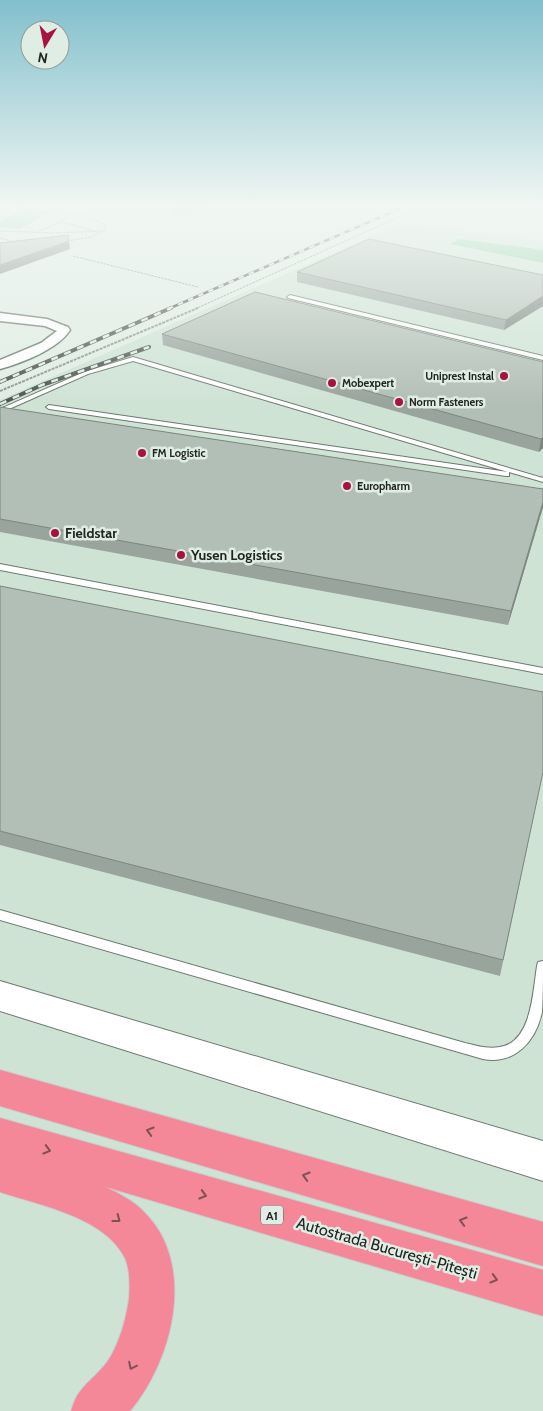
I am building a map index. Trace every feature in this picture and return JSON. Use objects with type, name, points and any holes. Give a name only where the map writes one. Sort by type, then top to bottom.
[{"type":"highway","points":[[0,1088],[543,1244]]},
{"type":"highway","name":"Autostrada București-Pitești","points":[[0,1137],[543,1293]]},
{"type":"highway","points":[[0,1172],[74,1196],[106,1210],[129,1228],[144,1250],[153,1280],[152,1309],[142,1345],[125,1380],[96,1411]]},
{"type":"main road","points":[[0,996],[543,1161]]},
{"type":"street","points":[[0,317],[47,323],[62,327],[64,330],[62,335],[54,342],[0,365]]},
{"type":"lane","points":[[290,297],[543,358]]},
{"type":"lane","points":[[0,411],[86,373],[133,358],[542,480]]},
{"type":"lane","points":[[49,407],[542,480]]},
{"type":"lane","points":[[0,567],[543,671]]},
{"type":"lane","points":[[0,915],[465,1049],[489,1054],[511,1052],[525,1040],[532,1027],[543,966]]},
{"type":"path","points":[[137,272],[198,287]]},
{"type":"path","points":[[0,391],[182,315],[277,272]]},
{"type":"shaded area","points":[[291,272],[543,272],[543,1411],[0,1411],[0,400]]},
{"type":"building","points":[[297,272],[528,272],[543,275],[543,296],[506,320]]},
{"type":"building","points":[[255,292],[543,362],[543,437],[541,439],[162,334]]},
{"type":"building","points":[[0,407],[543,489],[543,502],[511,611],[0,519]]},
{"type":"building","points":[[0,586],[543,692],[543,772],[503,960],[0,831]]},
{"type":"railway","points":[[168,309],[254,272]]},
{"type":"railway","points":[[0,382],[171,308]]},
{"type":"railway","points":[[0,404],[42,385],[149,347]]},
{"type":"place","name":"Uniprest Instal","points":[[504,376]]},
{"type":"place","name":"Mobexpert","points":[[332,383]]},
{"type":"place","name":"Norm Fasteners","points":[[399,402]]},
{"type":"place","name":"FM Logistic","points":[[142,453]]},
{"type":"place","name":"Europharm","points":[[347,486]]},
{"type":"place","name":"Fieldstar","points":[[55,533]]},
{"type":"place","name":"Yusen Logistics","points":[[181,555]]}]
